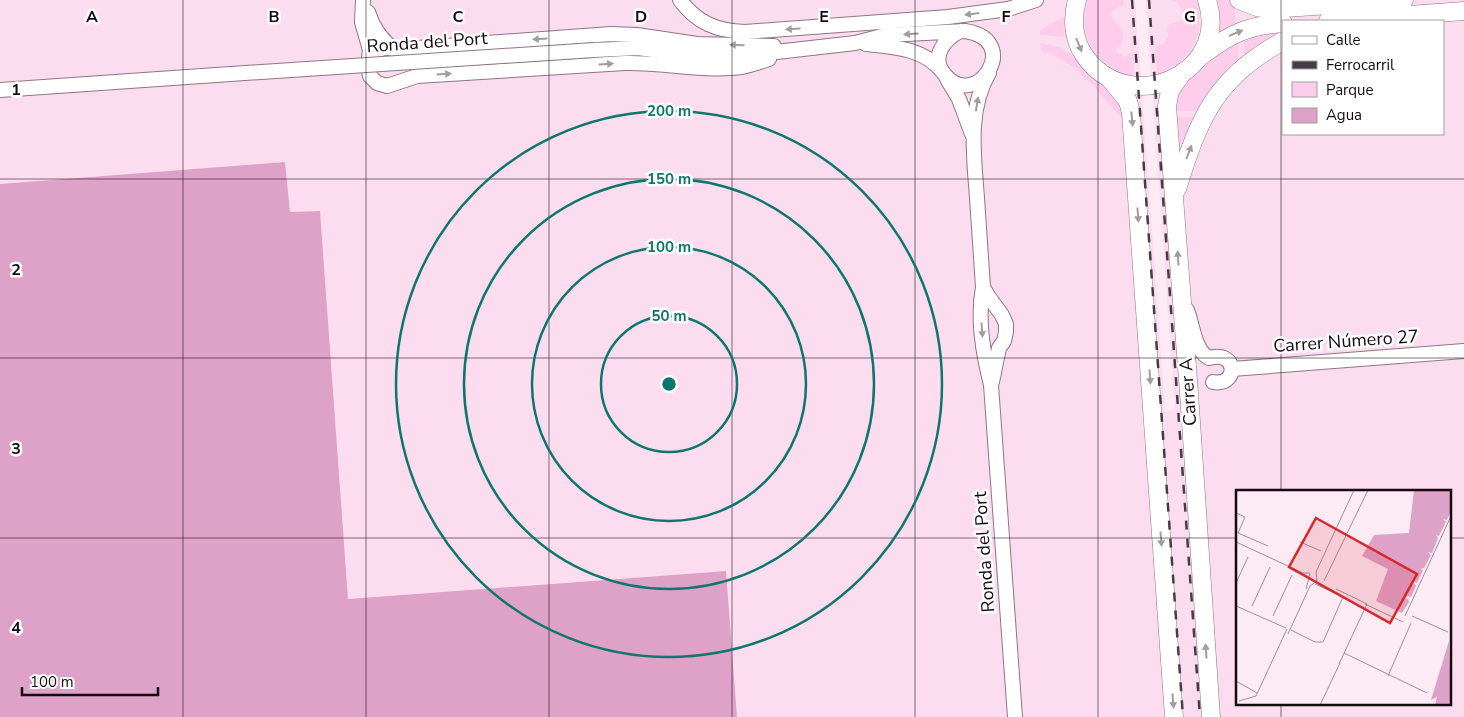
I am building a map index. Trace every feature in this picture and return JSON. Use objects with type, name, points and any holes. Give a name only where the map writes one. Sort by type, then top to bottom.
[{"type":"main road","points":[[1077,0],[1074,23],[1081,50],[1096,69],[1109,78],[1130,86],[1148,86],[1166,82],[1183,72],[1220,42],[1240,31],[1268,24],[1282,23]]},
{"type":"main road","points":[[1197,59],[1206,45],[1211,26],[1208,0]]},
{"type":"main road","points":[[1239,0],[1257,7],[1269,9],[1302,7],[1326,9],[1404,0]]},
{"type":"main road","points":[[1280,0],[1302,7]]},
{"type":"main road","points":[[1326,9],[1334,20]]},
{"type":"main road","points":[[1349,20],[1464,12]]},
{"type":"main road","points":[[1174,198],[1184,166],[1203,118],[1218,94],[1241,69],[1282,43]]},
{"type":"main road","name":"Carrer A","points":[[1183,72],[1170,91],[1167,106],[1212,717]]},
{"type":"main road","points":[[1109,78],[1128,100],[1131,113],[1174,717]]},
{"type":"street","points":[[363,0],[374,29],[380,38],[401,55],[406,64],[404,75],[397,84]]},
{"type":"street","points":[[363,0],[362,22],[370,50],[368,71],[377,83],[387,86],[418,76],[625,63],[645,62],[712,68],[742,67],[803,48]]},
{"type":"street","points":[[683,4],[701,21],[711,26],[721,30],[745,32],[948,17],[1008,9],[1036,0]]},
{"type":"street","points":[[855,43],[886,35],[949,31],[975,32],[985,38],[992,48],[994,58],[989,73],[980,89],[973,137]]},
{"type":"street","points":[[960,32],[949,37],[941,47],[939,60],[944,74],[953,82],[971,84],[984,78],[989,73]]},
{"type":"street","points":[[369,61],[378,50],[386,48],[611,34],[637,35],[698,44],[803,48]]},
{"type":"street","points":[[855,43],[910,50],[936,64],[958,99],[973,137]]},
{"type":"street","name":"Ronda del Port","points":[[0,90],[594,50],[638,48],[720,57],[766,54],[855,43]]},
{"type":"street","name":"Ronda del Port","points":[[973,137],[983,287],[980,304],[984,355],[991,385],[1015,717]]},
{"type":"street","name":"Ronda del Port","points":[[983,287],[1006,324],[1004,341],[999,348],[991,385]]},
{"type":"street","points":[[1181,293],[1202,351],[1210,358],[1217,356],[1226,358],[1232,369],[1231,374],[1225,381],[1199,386],[1189,393]]},
{"type":"street","name":"Carrer Número 27","points":[[1232,369],[1464,351]]},
{"type":"shaded area","points":[[0,0],[1135,0],[1165,411],[1175,410],[1146,0],[1464,0],[1464,717],[737,717],[726,571],[348,599],[320,211],[290,213],[285,163],[0,184]]},
{"type":"green space","points":[[1087,0],[1123,0],[1123,5],[1110,14],[1122,29],[1124,36],[1122,43],[1115,51],[1125,57],[1133,52],[1134,76],[1110,66],[1093,49],[1085,26],[1084,13]]},
{"type":"green space","points":[[1170,0],[1197,0],[1200,25],[1193,46],[1187,55],[1169,69],[1157,75],[1155,48],[1167,39],[1167,30],[1171,24],[1181,21],[1184,15],[1178,3]]},
{"type":"green space","points":[[1218,0],[1226,0],[1235,5],[1236,27],[1218,33],[1220,17]]},
{"type":"green space","points":[[1063,17],[1065,18],[1067,37],[1040,35],[1040,30]]},
{"type":"green space","points":[[1282,27],[1282,38],[1245,60],[1243,36]]},
{"type":"green space","points":[[1238,38],[1239,66],[1202,111],[1174,111],[1177,96],[1186,82],[1199,72],[1209,59]]},
{"type":"green space","points":[[1040,43],[1059,47],[1074,56],[1085,72],[1112,93],[1126,115],[1120,117],[1095,87],[1074,68],[1052,54],[1041,51]]},
{"type":"green space","points":[[1175,117],[1195,117],[1181,167]]},
{"type":"water","points":[[285,162],[290,212],[320,211],[348,599],[726,571],[737,717],[0,717],[0,184]]},
{"type":"railway","points":[[1132,0],[1183,717]]},
{"type":"railway","points":[[1149,0],[1200,717]]}]
